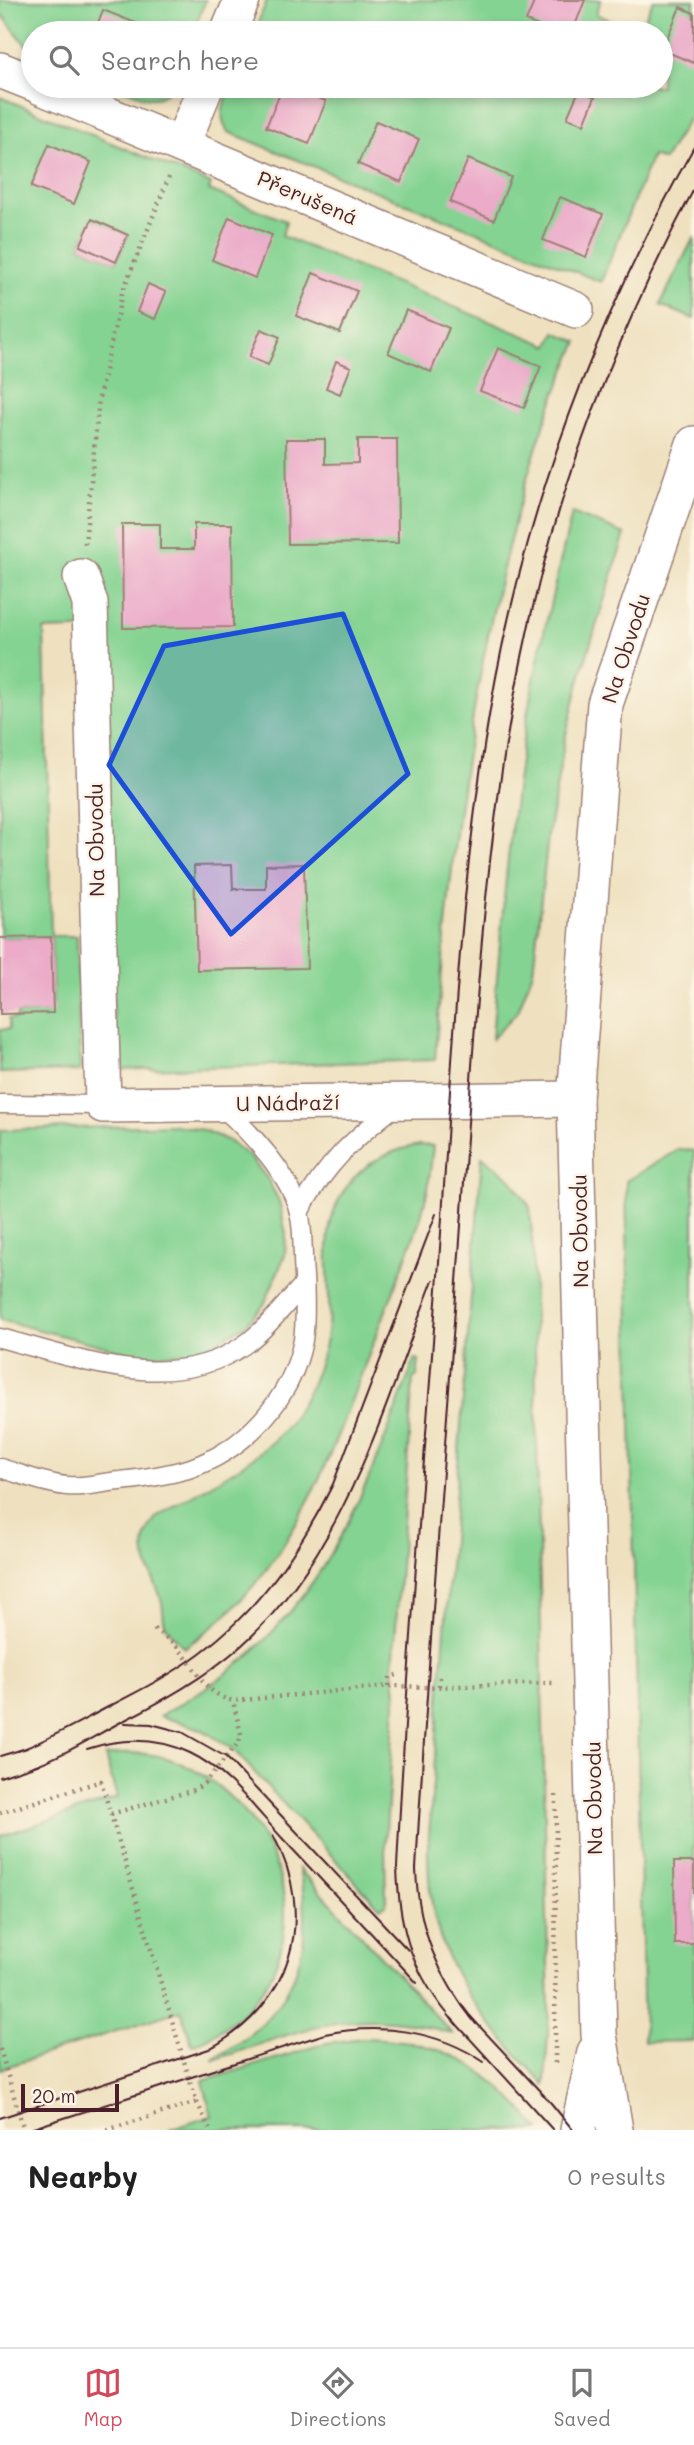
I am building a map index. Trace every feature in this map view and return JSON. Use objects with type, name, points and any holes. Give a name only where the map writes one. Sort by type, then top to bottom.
[{"type":"street","points":[[233,21],[242,0]]},
{"type":"street","points":[[0,70],[21,78]]},
{"type":"street","name":"Přerušená","points":[[69,98],[576,310]]},
{"type":"street","points":[[182,144],[201,98]]},
{"type":"street","name":"Na Obvodu","points":[[615,2130],[599,2035],[575,1098],[605,704],[694,443]]},
{"type":"street","name":"Na Obvodu","points":[[81,577],[90,603],[103,1105]]},
{"type":"street","name":"U Nádraží","points":[[103,1105],[575,1098]]},
{"type":"street","name":"Na Obvodu","points":[[578,2130],[599,2035]]},
{"type":"lane","points":[[299,1212],[324,1171],[341,1151],[403,1100]]},
{"type":"lane","points":[[0,1468],[67,1487],[142,1479],[188,1469],[218,1456],[246,1436],[272,1410],[290,1379],[303,1338],[304,1284],[299,1212],[271,1159],[217,1103]]},
{"type":"lane","name":"U Nádraží","points":[[0,1104],[103,1105]]},
{"type":"lane","points":[[0,1338],[116,1367],[155,1372],[189,1368],[223,1358],[246,1344],[304,1284]]},
{"type":"path","points":[[81,577],[99,398],[122,293],[182,144]]},
{"type":"path","points":[[154,1629],[177,1647],[212,1692],[233,1701],[389,1686],[554,1683],[554,1696]]},
{"type":"path","points":[[389,1686],[390,1677],[397,1675]]},
{"type":"path","points":[[439,1686],[440,1677]]},
{"type":"path","points":[[111,1814],[194,1790],[204,1784],[239,1742],[241,1734],[233,1701]]},
{"type":"path","points":[[0,1813],[101,1781],[197,2102],[210,2130]]},
{"type":"path","points":[[555,2066],[556,1788]]},
{"type":"path","points":[[0,2049],[24,2130]]},
{"type":"path","points":[[107,2130],[197,2102]]},
{"type":"highlighted area","points":[[343,614],[408,774],[231,934],[109,765],[164,646]]},
{"type":"green space","points":[[0,0],[206,0],[197,21],[21,21],[21,39],[0,12]]},
{"type":"green space","points":[[267,0],[601,0],[596,14],[612,21],[259,21]]},
{"type":"green space","points":[[653,0],[694,0],[694,109],[664,160],[652,156],[601,282],[228,132],[222,114],[227,98],[673,98],[673,21],[644,21]]},
{"type":"green space","points":[[0,97],[211,184],[209,190],[286,221],[282,236],[549,346],[555,332],[578,342],[546,419],[529,472],[492,615],[460,804],[445,932],[435,1060],[115,1070],[103,628],[44,630],[51,936],[77,936],[80,1071],[0,1073],[0,1030],[9,1029],[9,1019],[17,1018],[17,1014],[53,1012],[51,937],[1,938]],"holes":[[[92,219],[128,235],[116,262],[80,246]]]},
{"type":"green space","points":[[694,237],[694,319],[660,305]]},
{"type":"green space","points":[[572,513],[625,534],[582,671],[565,738],[548,836],[533,971],[518,1011],[492,1039],[506,877],[527,716]]},
{"type":"green space","points":[[175,1125],[203,1130],[227,1140],[249,1156],[267,1178],[279,1201],[286,1234],[285,1255],[264,1305],[245,1325],[200,1352],[142,1356],[0,1320],[0,1130]]},
{"type":"green space","points":[[420,1145],[433,1146],[428,1189],[420,1220],[314,1491],[273,1561],[248,1592],[218,1622],[184,1648],[165,1623],[161,1599],[145,1558],[145,1539],[149,1529],[156,1517],[246,1463],[290,1422],[305,1398],[322,1356],[329,1313],[328,1242],[335,1209],[355,1177],[369,1165],[393,1152]]},
{"type":"green space","points":[[679,1149],[694,1151],[694,2041],[644,2042],[626,1181]]},
{"type":"green space","points":[[482,1156],[511,1179],[530,1207],[549,2013],[545,2085],[496,2031],[459,1980],[436,1922],[430,1887],[428,1848]]},
{"type":"green space","points":[[415,1359],[419,1360],[417,1377],[413,1378],[393,1669],[396,1693],[385,1844],[386,1905],[380,1908],[233,1749],[201,1729],[160,1716],[241,1662],[282,1621],[309,1588],[351,1516]]},
{"type":"green space","points":[[130,1753],[158,1756],[196,1771],[230,1797],[257,1828],[275,1862],[284,1898],[284,1933],[275,1967],[256,1998],[229,2025],[192,2045],[181,2010],[0,2069],[0,1836],[117,1798],[105,1756]]},
{"type":"green space","points":[[299,1869],[453,2034],[389,2020],[360,2020],[304,2030],[214,2060],[241,2042],[262,2023],[280,2002],[292,1980],[301,1955],[305,1928]]},
{"type":"green space","points":[[362,2038],[418,2044],[463,2061],[501,2089],[540,2130],[168,2130],[212,2116],[203,2081],[327,2043]]},
{"type":"building","points":[[535,0],[585,0],[577,21],[526,21]]},
{"type":"building","points":[[680,7],[694,13],[694,63],[673,54],[673,24]]},
{"type":"building","points":[[103,10],[131,21],[99,21]]},
{"type":"building","points":[[278,98],[319,98],[326,101],[309,144],[266,127]]},
{"type":"building","points":[[576,98],[595,98],[584,124],[567,118]]},
{"type":"building","points":[[376,121],[419,139],[401,182],[358,164]]},
{"type":"building","points":[[49,144],[91,162],[74,204],[31,187]]},
{"type":"building","points":[[468,159],[511,177],[494,220],[450,202]]},
{"type":"building","points":[[560,197],[603,214],[586,257],[543,240]]},
{"type":"building","points":[[229,217],[272,235],[255,278],[212,260]]},
{"type":"building","points":[[92,219],[128,235],[116,262],[80,246]]},
{"type":"building","points":[[313,273],[357,291],[340,333],[296,316]]},
{"type":"building","points":[[148,284],[166,292],[155,319],[137,312]]},
{"type":"building","points":[[406,310],[449,328],[431,372],[388,353]]},
{"type":"building","points":[[261,329],[280,337],[268,365],[249,357]]},
{"type":"building","points":[[498,348],[541,366],[524,408],[480,391]]},
{"type":"building","points":[[336,361],[351,367],[340,394],[326,388]]},
{"type":"building","points":[[286,439],[325,439],[325,464],[358,463],[358,439],[397,439],[398,543],[288,544]]},
{"type":"building","points":[[122,524],[160,524],[160,549],[194,549],[194,524],[232,524],[233,627],[123,628]]},
{"type":"building","points":[[304,864],[307,968],[197,970],[194,866],[232,865],[233,889],[266,889],[266,865]]},
{"type":"building","points":[[51,937],[53,1013],[0,1014],[0,938]]},
{"type":"building","points":[[674,1862],[694,1862],[694,1944],[675,1944]]},
{"type":"tram line","points":[[457,2025],[429,1989],[411,1952],[401,1912],[397,1867],[453,1046],[479,777],[504,636],[543,491],[595,350],[625,281],[694,147]]},
{"type":"tram line","points":[[476,2024],[451,1988],[433,1951],[421,1912],[416,1869],[475,1020],[488,874],[508,729],[522,657],[552,535],[570,475],[638,301],[694,189]]},
{"type":"tram line","points":[[18,1751],[64,1730],[179,1668],[234,1624],[272,1582],[305,1535],[333,1484],[436,1214]]},
{"type":"tram line","points":[[31,1767],[77,1746],[198,1679],[241,1646],[277,1609],[308,1567],[335,1523],[358,1475],[433,1280]]},
{"type":"tram line","points":[[125,1723],[151,1724],[182,1732],[226,1757],[408,1950]]},
{"type":"tram line","points":[[87,1749],[126,1741],[164,1744],[190,1753],[217,1770],[417,1983]]},
{"type":"tram line","points":[[0,1756],[27,1748]]},
{"type":"tram line","points":[[0,1777],[40,1764]]},
{"type":"tram line","points":[[0,2118],[209,2049],[237,2030],[260,2008],[278,1983],[289,1956],[294,1927],[294,1897],[287,1866],[273,1835]]},
{"type":"tram line","points":[[470,2016],[573,2130]]},
{"type":"tram line","points":[[451,2018],[553,2130]]},
{"type":"tram line","points":[[27,2130],[325,2034],[367,2029],[408,2032],[447,2043],[484,2062]]}]
